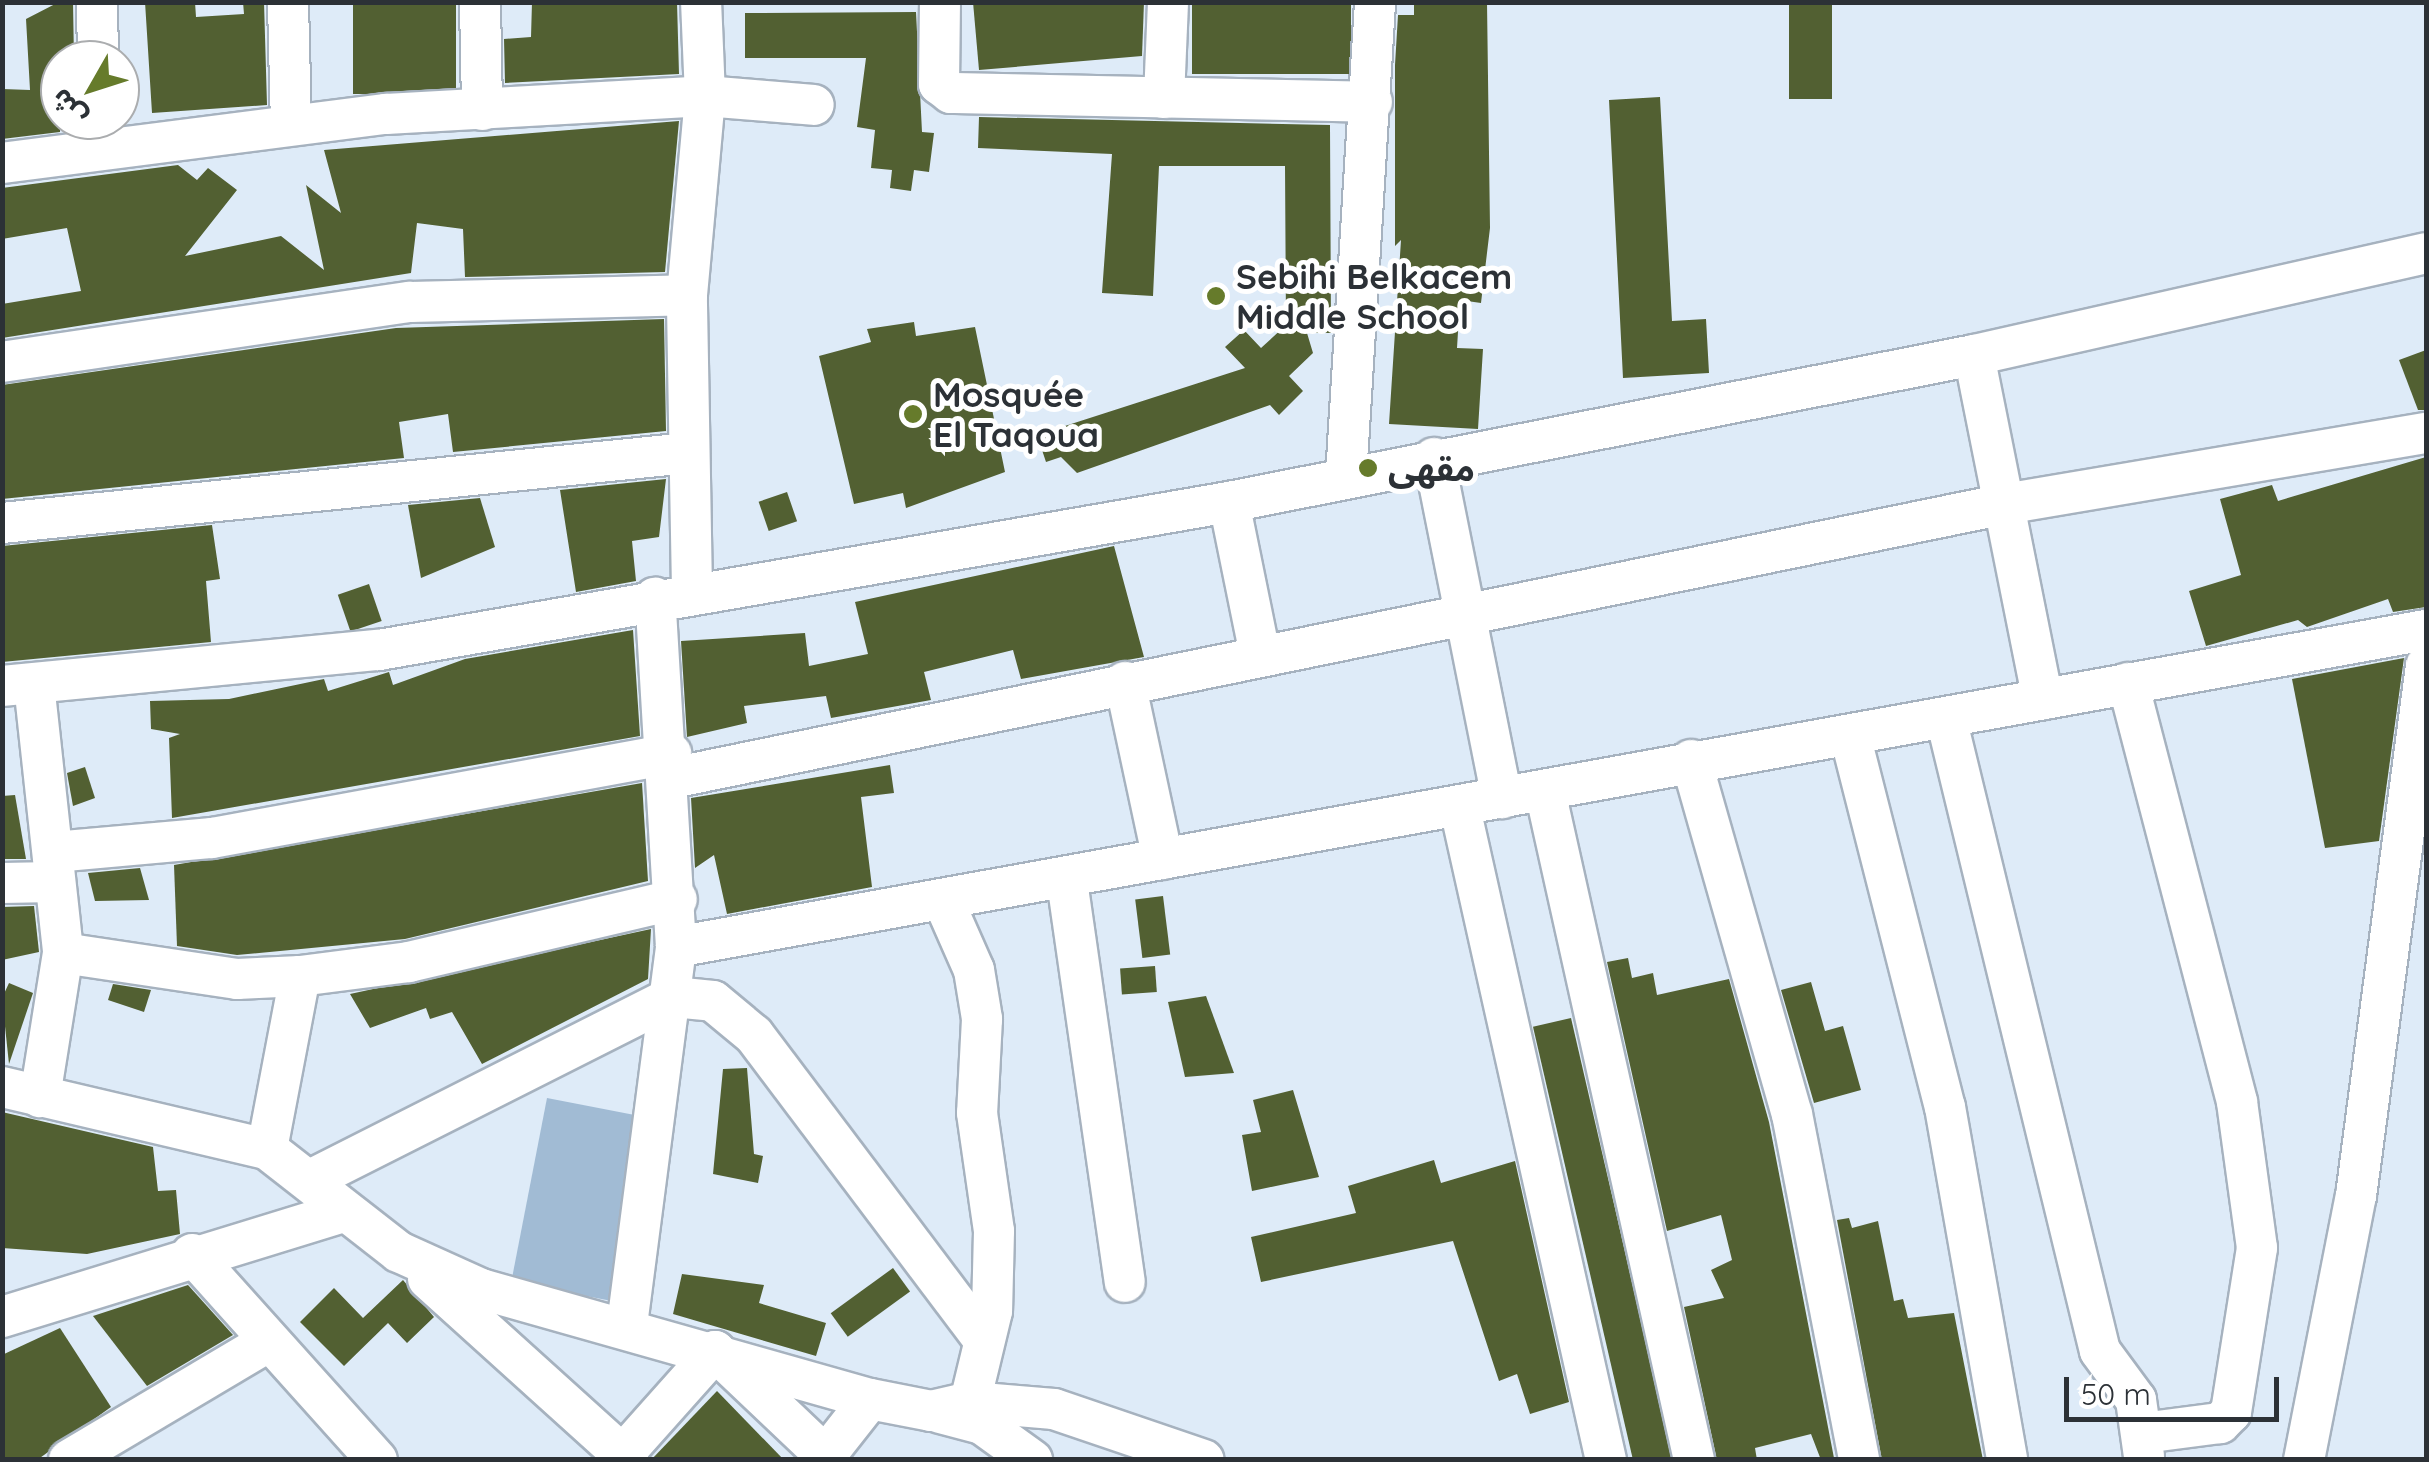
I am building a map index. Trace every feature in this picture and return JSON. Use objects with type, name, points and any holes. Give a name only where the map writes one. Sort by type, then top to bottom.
[{"type":"street","points":[[97,2],[98,40]]},
{"type":"street","points":[[288,2],[291,126]]},
{"type":"street","points":[[480,2],[482,110]]},
{"type":"street","points":[[628,1324],[673,997],[676,947],[671,766],[674,595],[687,453],[687,294],[706,96],[701,2]]},
{"type":"street","points":[[940,2],[939,84],[951,93],[1372,102]]},
{"type":"street","points":[[1164,98],[1168,2]]},
{"type":"street","points":[[1346,476],[1372,102],[1375,2]]},
{"type":"street","points":[[140,134],[706,96],[814,104]]},
{"type":"street","points":[[2,163],[85,140]]},
{"type":"street","points":[[715,1351],[623,1458],[399,1252],[344,1212],[312,1179],[267,1149],[21,1092],[63,953],[54,866],[18,685],[288,663],[1229,502],[1434,458],[1974,355],[2426,253]]},
{"type":"street","points":[[2,362],[410,302],[687,294]]},
{"type":"street","points":[[1974,355],[2043,699]]},
{"type":"street","points":[[2,882],[54,866],[671,766],[1125,682],[1463,617],[2004,504],[2426,433]]},
{"type":"street","points":[[2,523],[687,453]]},
{"type":"street","points":[[1434,458],[1502,798]]},
{"type":"street","points":[[1229,502],[1260,655]]},
{"type":"street","points":[[676,947],[1068,881],[1163,859],[1460,808],[1691,760],[1850,735],[2426,630]]},
{"type":"street","points":[[2304,1460],[2356,1196],[2426,666]]},
{"type":"street","points":[[1125,682],[1163,859]]},
{"type":"street","points":[[1946,718],[2100,1351],[2136,1400],[2144,1446],[2220,1423],[2231,1412],[2257,1248],[2232,1083],[2128,682]]},
{"type":"street","points":[[1850,735],[1945,1107],[2006,1460]]},
{"type":"street","points":[[1691,760],[1792,1114],[1859,1460]]},
{"type":"street","points":[[1545,791],[1694,1460]]},
{"type":"street","points":[[1460,808],[1606,1460]]},
{"type":"street","points":[[1068,881],[1125,1282]]},
{"type":"street","points":[[63,953],[237,979],[300,976],[410,962],[677,899]]},
{"type":"street","points":[[944,902],[974,970],[982,1019],[976,1100],[996,1284],[983,1339],[980,1386],[950,1406]]},
{"type":"street","points":[[267,1149],[300,976]]},
{"type":"street","points":[[312,1179],[673,997],[713,1002],[754,1035],[983,1339]]},
{"type":"street","points":[[2,1317],[192,1254],[344,1212]]},
{"type":"street","points":[[399,1252],[481,1289],[628,1324],[870,1399],[1054,1409],[1204,1460]]},
{"type":"street","points":[[192,1254],[367,1457]]},
{"type":"street","points":[[69,1460],[268,1342]]},
{"type":"street","points":[[715,1351],[828,1457],[870,1399]]},
{"type":"street","points":[[950,1406],[1032,1460]]},
{"type":"shaded area","points":[[547,1098],[654,1119],[618,1302],[511,1282]]},
{"type":"building","points":[[59,2],[73,2],[74,40],[40,40],[40,134],[2,139],[2,89],[30,90],[26,19]]},
{"type":"building","points":[[145,2],[195,2],[196,17],[244,14],[243,2],[264,2],[267,105],[152,113]]},
{"type":"building","points":[[353,2],[456,2],[456,94],[353,94]]},
{"type":"building","points":[[532,2],[677,2],[679,74],[505,83],[504,39],[531,37]]},
{"type":"building","points":[[973,2],[1144,2],[1142,56],[979,70]]},
{"type":"building","points":[[1192,2],[1351,2],[1351,74],[1192,74]]},
{"type":"building","points":[[1414,2],[1487,2],[1490,228],[1481,303],[1460,300],[1457,348],[1483,349],[1478,429],[1389,424],[1401,240],[1395,246],[1395,65],[1398,15],[1414,15]]},
{"type":"building","points":[[1789,2],[1832,2],[1832,99],[1789,99]]},
{"type":"building","points":[[916,12],[922,132],[934,133],[929,172],[914,170],[911,191],[890,188],[892,170],[871,168],[875,130],[857,127],[866,58],[745,58],[745,13]]},
{"type":"building","points":[[1660,97],[1672,321],[1706,319],[1709,373],[1623,378],[1609,100]]},
{"type":"building","points":[[979,117],[1330,125],[1331,333],[1307,333],[1313,353],[1289,376],[1303,391],[1279,415],[1270,405],[1077,473],[1061,457],[1046,462],[1037,435],[1245,368],[1225,347],[1244,330],[1261,348],[1286,325],[1285,166],[1159,166],[1153,296],[1102,293],[1112,154],[978,148]]},
{"type":"building","points":[[679,121],[665,272],[465,277],[463,229],[417,223],[411,273],[2,338],[2,304],[81,291],[67,228],[2,239],[2,188],[178,165],[197,180],[208,168],[237,190],[185,256],[281,236],[324,270],[306,185],[341,213],[324,150]]},
{"type":"building","points":[[664,319],[666,431],[453,452],[448,414],[399,422],[404,458],[2,499],[2,385],[396,328]]},
{"type":"building","name":"Mosquée El Taqoua","points":[[914,322],[916,336],[975,327],[1005,472],[906,508],[903,493],[854,504],[819,356],[871,342],[867,329]]},
{"type":"building","points":[[2426,350],[2426,410],[2418,410],[2399,360]]},
{"type":"building","points":[[2426,457],[2426,607],[2393,612],[2388,599],[2307,627],[2298,620],[2206,646],[2189,591],[2241,575],[2220,499],[2272,485],[2278,501]]},
{"type":"building","points":[[666,479],[659,537],[632,541],[636,581],[576,592],[560,490]]},
{"type":"building","points":[[787,492],[797,521],[769,531],[759,502]]},
{"type":"building","points":[[480,498],[495,547],[421,578],[408,505]]},
{"type":"building","points":[[212,525],[220,579],[206,581],[211,642],[2,662],[2,546]]},
{"type":"building","points":[[1114,546],[1144,657],[1021,679],[1013,650],[924,672],[931,700],[831,718],[826,696],[744,706],[747,723],[687,737],[681,641],[805,633],[809,666],[868,654],[855,602]]},
{"type":"building","points":[[369,584],[382,621],[350,632],[338,595]]},
{"type":"building","points":[[633,630],[640,736],[172,818],[169,738],[180,734],[151,729],[150,701],[229,699],[324,679],[328,691],[389,672],[393,685],[465,659]]},
{"type":"building","points":[[2404,658],[2379,841],[2325,848],[2292,679]]},
{"type":"building","points":[[890,765],[894,793],[861,797],[872,887],[727,914],[714,855],[695,868],[691,798]]},
{"type":"building","points":[[85,767],[95,798],[73,806],[67,773]]},
{"type":"building","points":[[642,783],[648,881],[405,939],[237,955],[177,946],[174,865]]},
{"type":"building","points":[[15,795],[26,859],[2,859],[2,796]]},
{"type":"building","points":[[140,868],[149,900],[95,901],[88,873]]},
{"type":"building","points":[[1163,896],[1170,955],[1142,958],[1135,899]]},
{"type":"building","points":[[34,906],[39,952],[2,960],[2,907]]},
{"type":"building","points":[[651,929],[648,979],[482,1064],[452,1012],[430,1019],[426,1008],[370,1028],[350,994]]},
{"type":"building","points":[[1628,958],[1632,978],[1653,973],[1657,995],[1729,979],[1769,1122],[1834,1458],[1821,1460],[1811,1434],[1755,1448],[1757,1460],[1717,1460],[1684,1307],[1724,1298],[1711,1270],[1732,1260],[1721,1215],[1667,1231],[1607,962]]},
{"type":"building","points":[[1155,966],[1157,992],[1122,994],[1120,968]]},
{"type":"building","points":[[1811,982],[1825,1031],[1843,1026],[1861,1090],[1814,1103],[1781,990]]},
{"type":"building","points":[[9,983],[33,993],[9,1064],[2,998]]},
{"type":"building","points":[[113,984],[151,990],[144,1012],[108,1000]]},
{"type":"building","points":[[1206,996],[1234,1073],[1185,1077],[1168,1002]]},
{"type":"building","points":[[1571,1018],[1673,1459],[1633,1460],[1533,1027]]},
{"type":"building","points":[[747,1068],[754,1154],[763,1156],[758,1183],[713,1174],[723,1069]]},
{"type":"building","points":[[1293,1090],[1319,1177],[1252,1191],[1242,1135],[1261,1132],[1253,1100]]},
{"type":"building","points":[[2,1112],[153,1147],[158,1191],[176,1190],[180,1234],[87,1254],[2,1248]]},
{"type":"building","points":[[1434,1160],[1441,1183],[1515,1161],[1569,1402],[1530,1414],[1517,1374],[1499,1381],[1453,1241],[1261,1282],[1251,1237],[1356,1213],[1348,1186]]},
{"type":"building","points":[[1849,1218],[1852,1228],[1878,1221],[1894,1301],[1903,1299],[1908,1318],[1954,1313],[1983,1460],[1882,1460],[1837,1220]]},
{"type":"building","points":[[893,1268],[910,1291],[848,1337],[831,1313]]},
{"type":"building","points":[[682,1274],[764,1285],[759,1303],[826,1323],[816,1356],[673,1314]]},
{"type":"building","points":[[403,1280],[434,1317],[407,1343],[388,1323],[344,1366],[300,1322],[334,1288],[363,1318]]},
{"type":"building","points":[[188,1285],[233,1335],[147,1386],[93,1316]]},
{"type":"building","points":[[60,1328],[111,1407],[37,1460],[2,1460],[2,1355]]},
{"type":"building","points":[[717,1391],[784,1460],[651,1460]]},
{"type":"place","name":"Sebihi Belkacem Middle School","points":[[1216,296]]},
{"type":"place","name":"Mosquée El Taqoua","points":[[913,414]]},
{"type":"place","name":"مقهى","points":[[1368,468]]}]
